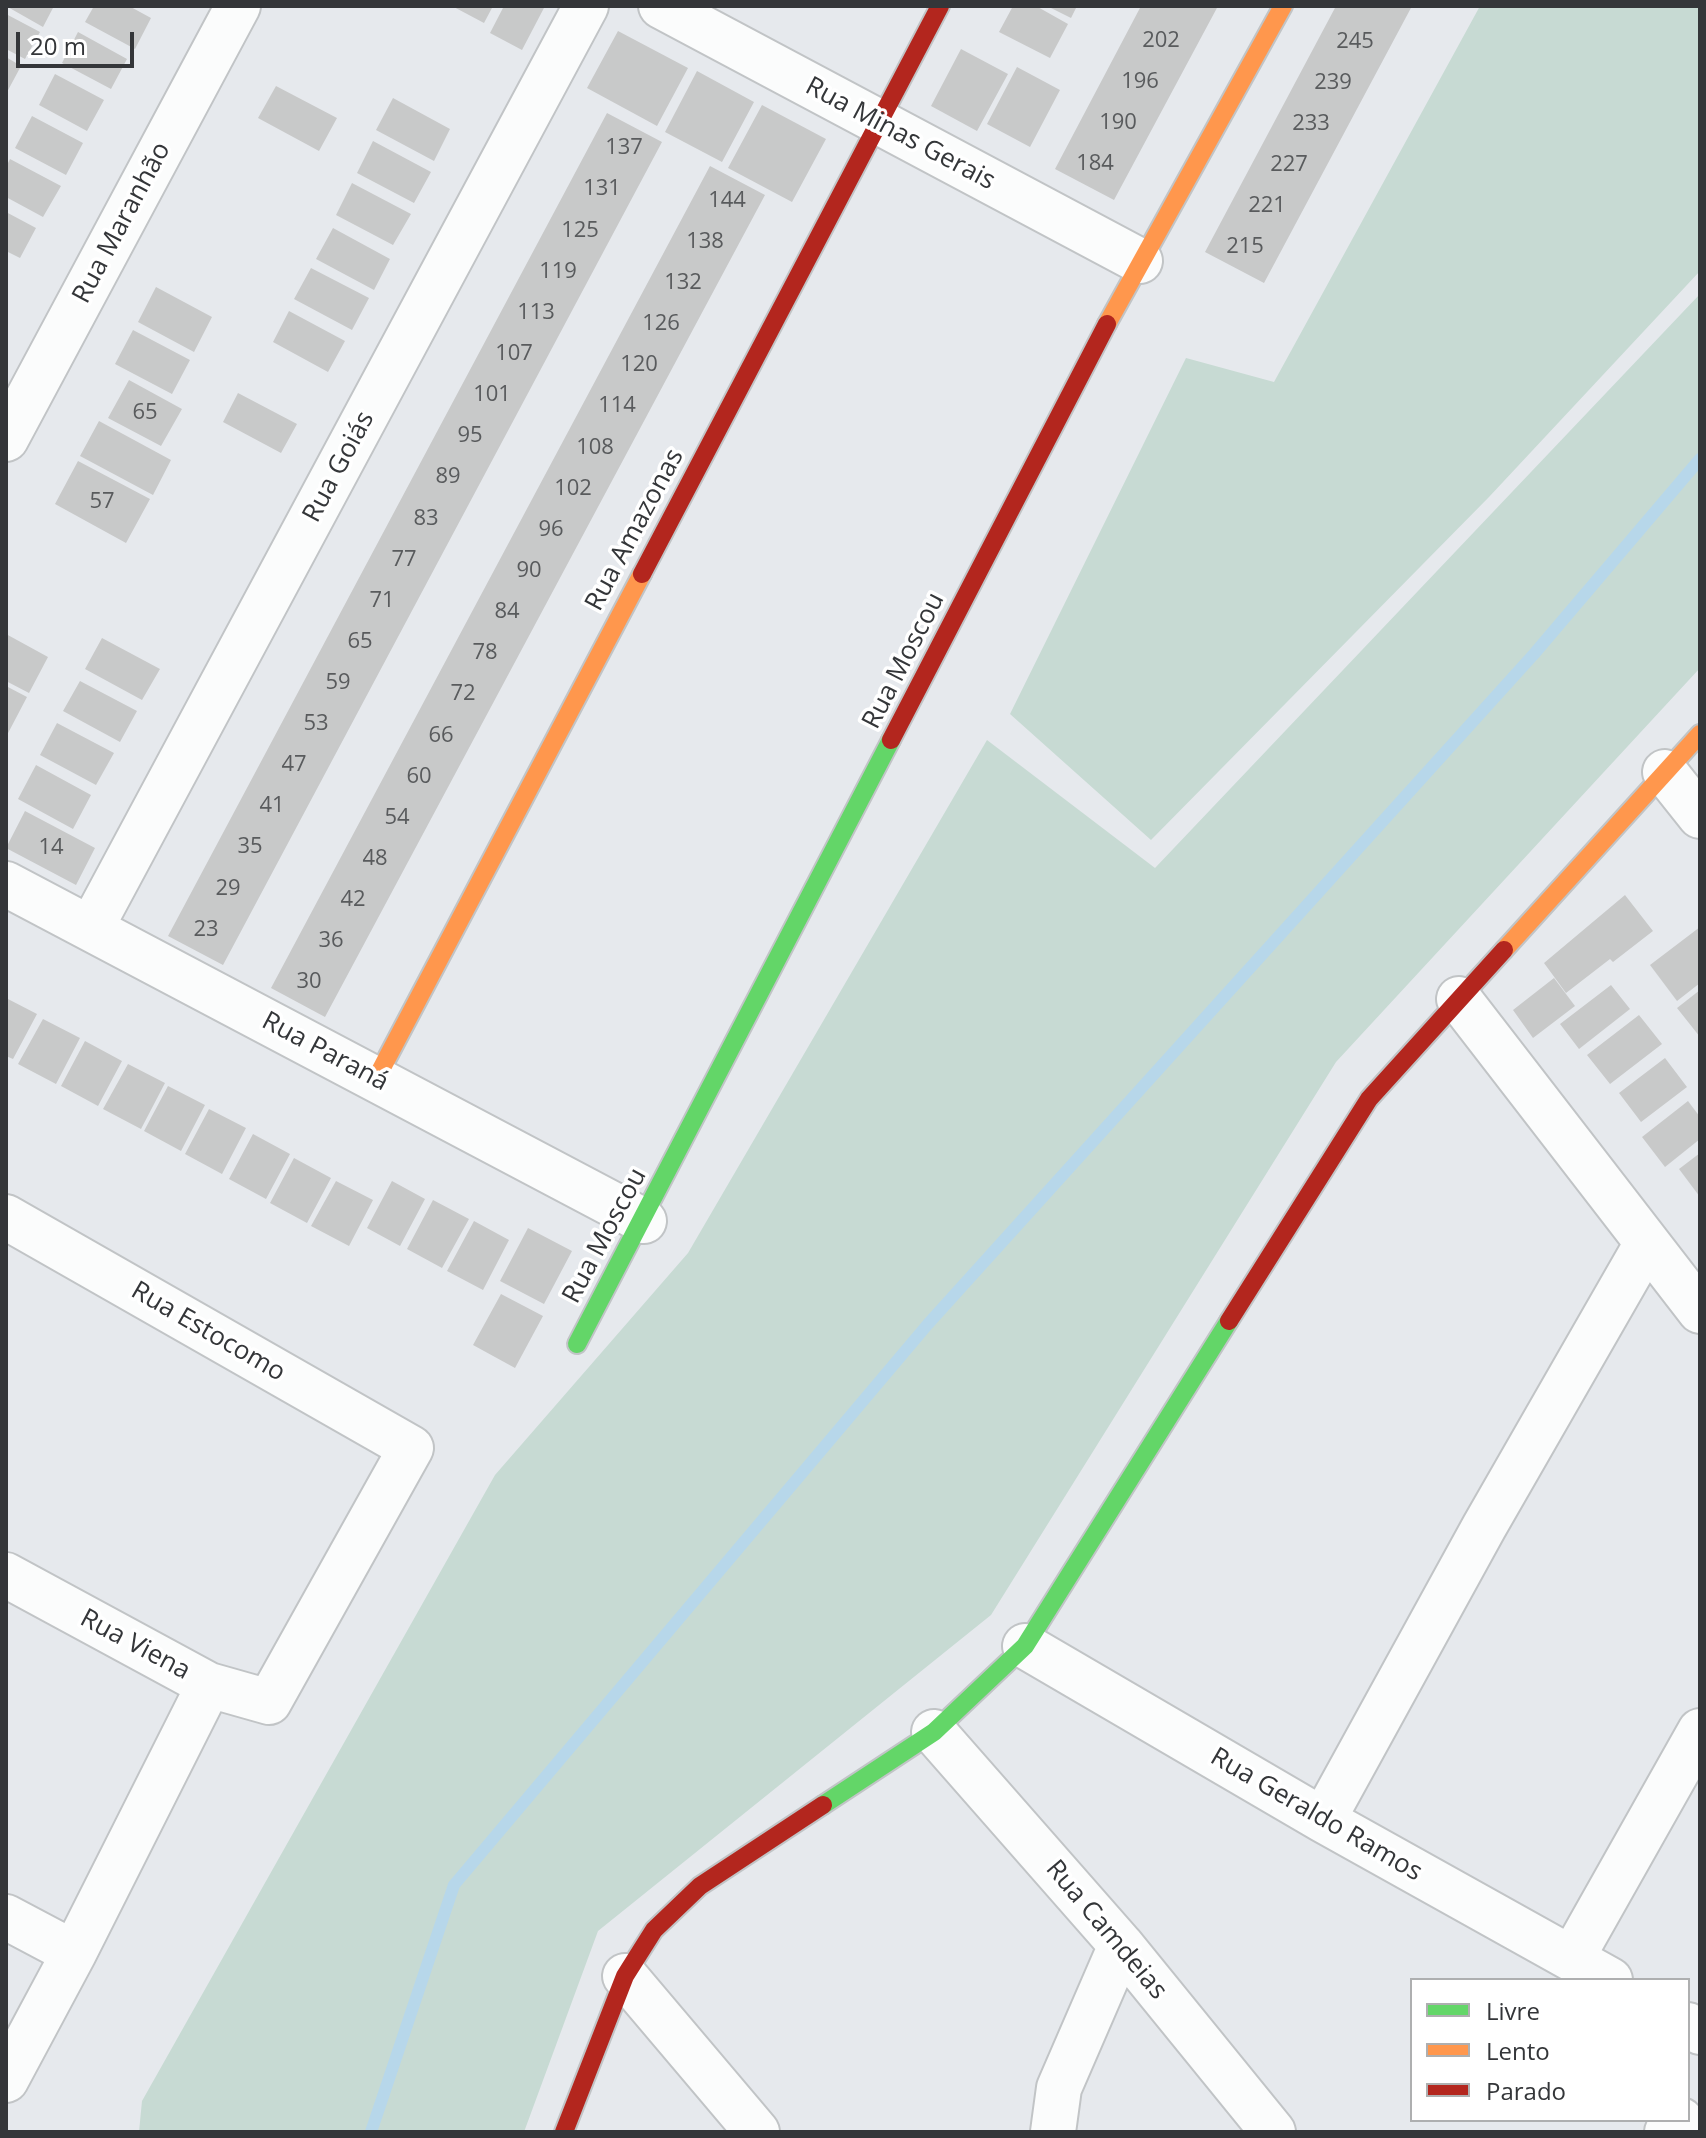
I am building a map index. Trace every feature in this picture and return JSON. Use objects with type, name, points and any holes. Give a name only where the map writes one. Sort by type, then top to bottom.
[{"type":"street","name":"Rua Maranhão","points":[[6,439],[238,6]]},
{"type":"street","name":"Rua Goiás","points":[[91,928],[586,6]]},
{"type":"street","name":"Rua Minas Gerais","points":[[661,6],[1140,261]]},
{"type":"street","name":"Rua Amazonas","points":[[376,1079],[940,6]]},
{"type":"street","name":"Rua Moscou","points":[[577,1344],[644,1221],[1140,261],[1283,6]]},
{"type":"street","points":[[564,2132],[625,1976],[654,1930],[700,1886],[934,1732],[1025,1646],[1369,1099],[1700,734]]},
{"type":"street","points":[[1665,772],[1700,816]]},
{"type":"street","name":"Rua Paraná","points":[[6,884],[644,1221]]},
{"type":"street","points":[[1459,999],[1700,1311]]},
{"type":"street","name":"Rua Estocomo","points":[[6,1217],[411,1448],[269,1702]]},
{"type":"street","points":[[1323,1820],[1484,1527],[1647,1243]]},
{"type":"street","name":"Rua Viena","points":[[6,1575],[209,1685],[269,1702]]},
{"type":"street","name":"Rua Geraldo Ramos","points":[[1025,1646],[1323,1820],[1607,1978]]},
{"type":"street","points":[[6,2080],[74,1953],[209,1685]]},
{"type":"street","points":[[1572,1958],[1700,1731]]},
{"type":"street","name":"Rua Camdeias","points":[[934,1732],[1121,1945],[1273,2132]]},
{"type":"street","points":[[6,1917],[74,1953]]},
{"type":"street","points":[[1053,2132],[1059,2088],[1121,1945]]},
{"type":"street","points":[[625,1976],[757,2132]]},
{"type":"shaded area","points":[[1480,6],[1700,6],[1700,271],[1489,497],[1151,840],[1010,714],[1186,358],[1274,382]]},
{"type":"shaded area","points":[[1700,294],[1700,668],[1336,1062],[991,1615],[598,1931],[524,2132],[139,2132],[142,2101],[495,1475],[688,1253],[987,740],[1155,868]]},
{"type":"building","points":[[6,6],[54,6],[43,27]]},
{"type":"building","points":[[94,6],[129,6],[151,18],[135,49],[85,22]]},
{"type":"building","points":[[452,6],[493,6],[484,23]]},
{"type":"building","points":[[504,6],[545,6],[522,50],[490,33]]},
{"type":"building","points":[[1013,6],[1036,6],[1068,24],[1050,58],[999,32]]},
{"type":"building","points":[[1047,6],[1077,6],[1071,18]]},
{"type":"building","points":[[1141,6],[1218,6],[1114,200],[1055,169]]},
{"type":"building","points":[[1336,6],[1412,6],[1264,283],[1205,252]]},
{"type":"building","points":[[6,14],[40,32],[25,59],[6,49]]},
{"type":"building","points":[[618,31],[688,68],[657,126],[587,88]]},
{"type":"building","points":[[78,32],[127,59],[111,89],[62,63]]},
{"type":"building","points":[[961,49],[1008,74],[977,131],[931,106]]},
{"type":"building","points":[[6,57],[21,66],[6,94]]},
{"type":"building","points":[[1017,67],[1060,90],[1030,147],[987,124]]},
{"type":"building","points":[[697,71],[754,102],[722,162],[665,132]]},
{"type":"building","points":[[55,74],[104,100],[87,131],[39,105]]},
{"type":"building","points":[[276,86],[337,118],[319,151],[258,118]]},
{"type":"building","points":[[393,98],[450,129],[434,161],[376,130]]},
{"type":"building","points":[[762,105],[826,139],[792,202],[728,168]]},
{"type":"building","points":[[607,113],[662,142],[223,965],[168,936]]},
{"type":"building","points":[[32,116],[83,143],[66,175],[15,148]]},
{"type":"building","points":[[373,141],[431,172],[414,203],[357,173]]},
{"type":"building","points":[[10,159],[61,186],[43,217],[6,197],[6,167]]},
{"type":"building","points":[[710,166],[765,195],[325,1017],[271,988]]},
{"type":"building","points":[[352,183],[411,214],[393,245],[336,215]]},
{"type":"building","points":[[6,212],[36,228],[20,258],[6,251]]},
{"type":"building","points":[[333,228],[390,259],[374,290],[316,259]]},
{"type":"building","points":[[311,268],[369,298],[352,330],[294,299]]},
{"type":"building","points":[[156,287],[212,317],[194,352],[138,322]]},
{"type":"building","points":[[289,311],[345,341],[328,372],[273,342]]},
{"type":"building","points":[[133,330],[190,360],[172,394],[115,364]]},
{"type":"building","points":[[129,380],[182,409],[161,446],[108,418]]},
{"type":"building","points":[[238,393],[297,424],[281,453],[223,422]]},
{"type":"building","points":[[99,421],[171,460],[153,495],[80,456]]},
{"type":"building","points":[[78,461],[150,499],[126,543],[55,504]]},
{"type":"building","points":[[6,634],[48,657],[29,693],[6,681]]},
{"type":"building","points":[[102,638],[160,669],[142,700],[85,669]]},
{"type":"building","points":[[80,681],[137,711],[120,742],[63,711]]},
{"type":"building","points":[[6,686],[27,697],[6,737]]},
{"type":"building","points":[[57,723],[114,753],[96,785],[40,755]]},
{"type":"building","points":[[36,765],[91,795],[73,829],[18,799]]},
{"type":"building","points":[[25,811],[95,848],[76,885],[6,848]]},
{"type":"building","points":[[1625,895],[1653,931],[1566,993],[1544,963]]},
{"type":"building","points":[[1700,927],[1700,983],[1677,1001],[1650,965]]},
{"type":"building","points":[[1554,978],[1575,1006],[1533,1038],[1513,1010]]},
{"type":"building","points":[[1611,985],[1630,1009],[1579,1049],[1560,1024]]},
{"type":"building","points":[[1700,990],[1700,1037],[1677,1008]]},
{"type":"building","points":[[6,998],[37,1014],[13,1059],[6,1056]]},
{"type":"building","points":[[1639,1015],[1662,1044],[1610,1084],[1587,1055]]},
{"type":"building","points":[[43,1019],[80,1038],[56,1084],[18,1064]]},
{"type":"building","points":[[85,1041],[122,1061],[98,1106],[61,1086]]},
{"type":"building","points":[[1665,1058],[1687,1087],[1641,1122],[1619,1093]]},
{"type":"building","points":[[128,1064],[165,1083],[141,1129],[103,1109]]},
{"type":"building","points":[[168,1086],[205,1105],[181,1151],[144,1131]]},
{"type":"building","points":[[1688,1101],[1700,1117],[1700,1139],[1665,1167],[1642,1137]]},
{"type":"building","points":[[209,1109],[246,1128],[222,1174],[185,1154]]},
{"type":"building","points":[[253,1134],[290,1154],[266,1199],[229,1179]]},
{"type":"building","points":[[1700,1153],[1700,1197],[1679,1169]]},
{"type":"building","points":[[294,1158],[331,1178],[307,1223],[270,1203]]},
{"type":"building","points":[[336,1181],[373,1200],[349,1246],[311,1226]]},
{"type":"building","points":[[392,1181],[425,1199],[400,1246],[367,1228]]},
{"type":"building","points":[[433,1200],[469,1219],[442,1268],[407,1249]]},
{"type":"building","points":[[474,1221],[509,1240],[483,1290],[447,1271]]},
{"type":"building","points":[[528,1228],[572,1251],[544,1304],[500,1281]]},
{"type":"building","points":[[501,1294],[543,1316],[515,1368],[473,1345]]},
{"type":"waterway","points":[[371,2132],[454,1885],[928,1324],[1534,654],[1700,459]]},
{"type":"traffic: fast","points":[[577,1344],[891,740]]},
{"type":"traffic: fast","points":[[823,1805],[934,1732],[1025,1646],[1229,1321]]},
{"type":"traffic: slow","points":[[1107,324],[1283,6]]},
{"type":"traffic: slow","points":[[376,1079],[642,574]]},
{"type":"traffic: slow","points":[[1504,950],[1700,734]]},
{"type":"traffic: jam","points":[[642,574],[940,6]]},
{"type":"traffic: jam","points":[[891,740],[1107,324]]},
{"type":"traffic: jam","points":[[1229,1321],[1369,1099],[1504,950]]},
{"type":"traffic: jam","points":[[564,2132],[625,1976],[654,1930],[700,1886],[823,1805]]}]
